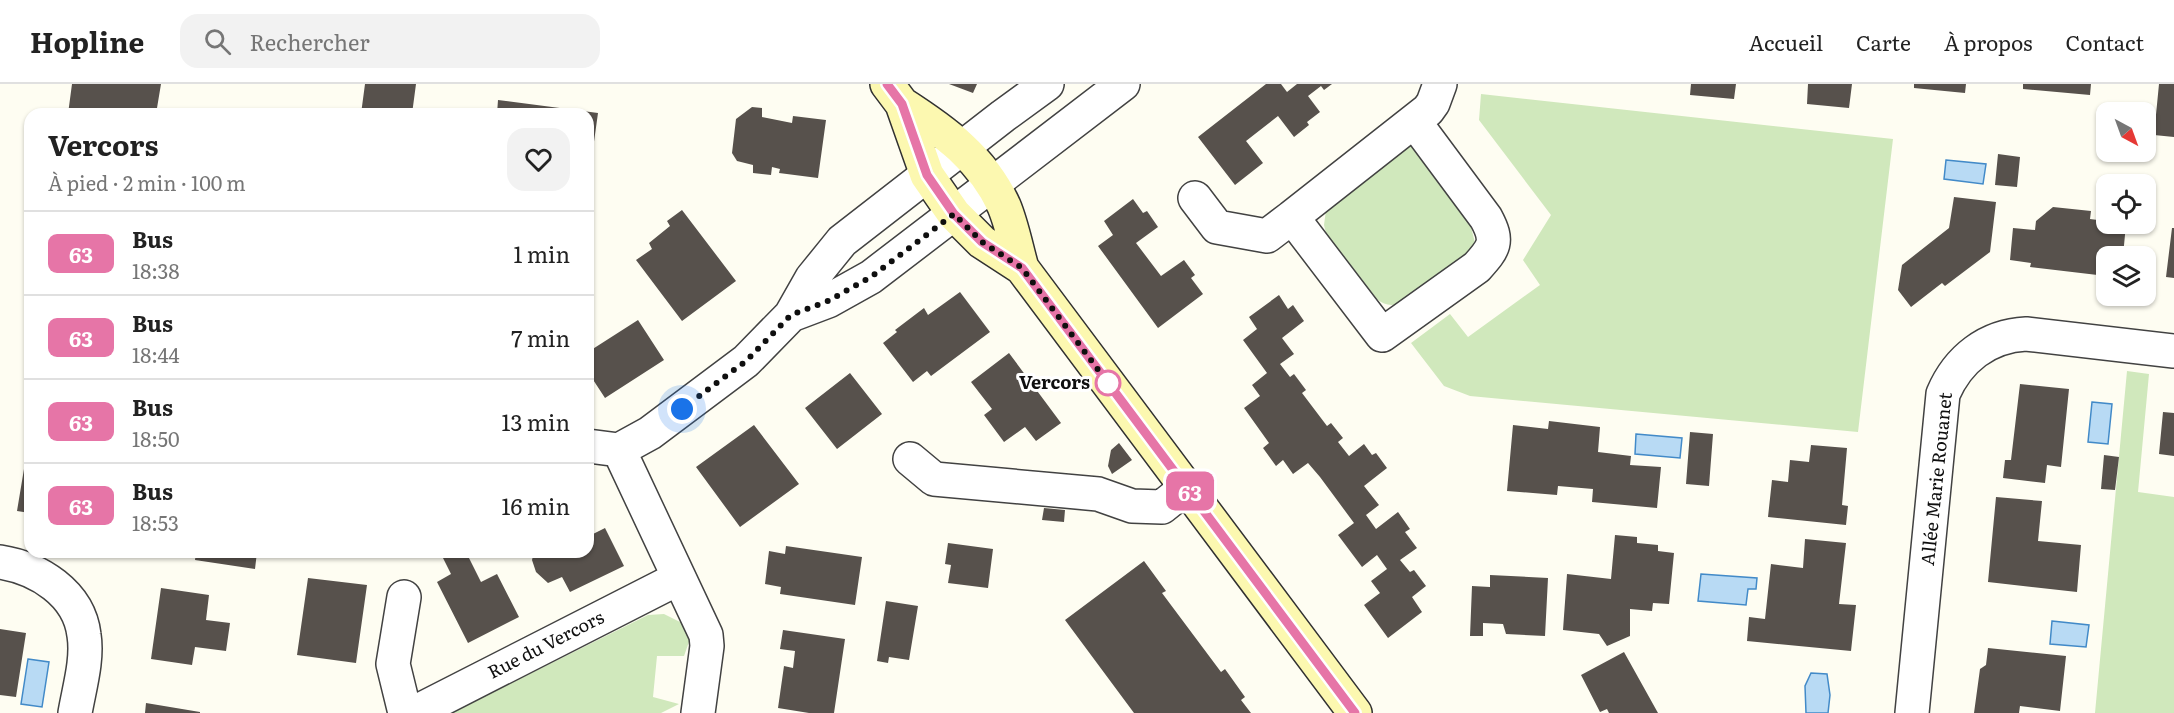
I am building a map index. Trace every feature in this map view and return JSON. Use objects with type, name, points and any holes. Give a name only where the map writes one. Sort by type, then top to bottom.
[{"type":"main road","points":[[894,94],[963,147],[993,185],[1005,208],[1022,268],[1174,497],[1355,713]]},
{"type":"main road","points":[[894,94],[927,175],[954,214],[982,242],[1022,268]]},
{"type":"street","points":[[698,713],[707,646],[706,635],[680,578],[603,448],[650,433],[746,361],[791,315],[812,278],[842,241],[1047,84]]},
{"type":"street","points":[[791,315],[828,301],[871,277],[1123,84]]},
{"type":"street","points":[[1195,198],[1217,226],[1267,236],[1414,121],[1433,103],[1440,84]]},
{"type":"street","points":[[1292,217],[1383,335],[1477,267],[1489,253],[1494,241],[1493,231],[1486,218],[1414,121]]},
{"type":"street","name":"Allée Marie Rouanet","points":[[1912,713],[1943,394],[1961,363],[1992,341],[2014,334],[2174,351]]},
{"type":"street","points":[[910,459],[934,479],[1098,494],[1132,506],[1174,497]]},
{"type":"street","points":[[0,562],[20,565],[39,573],[71,602],[81,620],[84,652],[75,713]]},
{"type":"street","name":"Rue du Vercors","points":[[414,713],[680,578]]},
{"type":"street","points":[[404,597],[393,664],[405,713]]},
{"type":"green space","points":[[1481,94],[1893,139],[1858,432],[1470,396],[1444,386],[1411,343],[1450,314],[1468,337],[1540,285],[1523,260],[1551,215],[1479,120]]},
{"type":"green space","points":[[1409,144],[1471,227],[1475,243],[1473,250],[1399,304],[1390,305],[1377,299],[1326,233],[1324,225],[1326,210]]},
{"type":"green space","points":[[2127,371],[2149,374],[2138,492],[2174,497],[2174,713],[2095,713]]},
{"type":"green space","points":[[664,614],[682,623],[690,639],[684,656],[657,656],[653,697],[679,704],[661,713],[451,713],[648,615]]},
{"type":"water","points":[[1946,160],[1986,164],[1983,184],[1944,179]]},
{"type":"water","points":[[2092,402],[2112,404],[2108,444],[2088,442]]},
{"type":"water","points":[[1636,434],[1682,438],[1680,458],[1635,454]]},
{"type":"water","points":[[1701,574],[1757,578],[1756,589],[1748,589],[1746,605],[1698,601]]},
{"type":"water","points":[[2052,621],[2089,625],[2086,647],[2050,644]]},
{"type":"water","points":[[28,659],[49,662],[42,707],[21,704]]},
{"type":"water","points":[[1811,673],[1827,674],[1830,695],[1828,713],[1806,713],[1805,686]]},
{"type":"building","points":[[72,84],[161,84],[157,108],[69,108]]},
{"type":"building","points":[[365,84],[416,84],[413,108],[362,108]]},
{"type":"building","points":[[949,84],[977,84],[973,93]]},
{"type":"building","points":[[1266,84],[1281,84],[1287,92],[1297,84],[1332,84],[1324,90],[1321,86],[1308,96],[1320,112],[1307,122],[1309,125],[1294,137],[1278,116],[1246,141],[1263,163],[1235,185],[1198,137]]},
{"type":"building","points":[[1691,84],[1736,84],[1734,99],[1690,95]]},
{"type":"building","points":[[1808,84],[1852,84],[1849,108],[1807,104]]},
{"type":"building","points":[[1914,84],[1966,84],[1965,93],[1914,88]]},
{"type":"building","points":[[2023,84],[2091,84],[2090,95],[2023,89]]},
{"type":"building","points":[[2159,84],[2174,84],[2174,137],[2156,135]]},
{"type":"building","points":[[498,100],[560,108],[497,108]]},
{"type":"building","points":[[752,107],[762,108],[762,117],[792,123],[793,116],[826,120],[818,178],[779,173],[780,169],[772,167],[771,175],[753,173],[753,165],[737,161],[732,153],[736,119]]},
{"type":"building","points":[[594,112],[598,113],[594,142]]},
{"type":"building","points":[[1998,154],[2020,157],[2017,187],[1995,185]]},
{"type":"building","points":[[1954,197],[1996,202],[1990,252],[1945,286],[1942,283],[1911,307],[1898,290],[1902,265],[1949,228]]},
{"type":"building","points":[[1133,199],[1143,213],[1147,211],[1158,227],[1136,243],[1161,276],[1184,260],[1195,275],[1191,278],[1203,294],[1158,328],[1098,246],[1113,235],[1104,221]]},
{"type":"building","points":[[2053,207],[2091,211],[2090,219],[2096,220],[2096,234],[2125,234],[2124,246],[2096,246],[2096,275],[2030,267],[2031,263],[2010,260],[2013,228],[2035,230],[2036,221]]},
{"type":"building","points":[[682,210],[736,281],[682,321],[636,260],[652,249],[649,243],[670,226],[667,221]]},
{"type":"building","points":[[2172,228],[2174,228],[2174,278],[2166,277]]},
{"type":"building","points":[[960,292],[990,332],[931,376],[927,371],[913,382],[883,343],[897,332],[895,330],[924,308],[928,315]]},
{"type":"building","points":[[1279,295],[1288,309],[1293,305],[1304,321],[1282,338],[1294,354],[1280,364],[1290,377],[1294,374],[1306,390],[1302,393],[1327,426],[1331,423],[1343,438],[1338,442],[1349,456],[1364,444],[1372,455],[1376,453],[1387,468],[1364,486],[1379,505],[1366,515],[1376,529],[1398,512],[1410,529],[1405,532],[1417,548],[1400,560],[1410,572],[1414,570],[1426,586],[1412,597],[1422,612],[1388,638],[1364,605],[1380,593],[1371,581],[1387,569],[1377,555],[1362,567],[1338,535],[1354,523],[1320,477],[1308,463],[1293,474],[1283,460],[1276,466],[1263,448],[1269,443],[1244,408],[1260,396],[1252,385],[1267,373],[1243,340],[1257,329],[1249,317]]},
{"type":"building","points":[[638,320],[664,360],[605,398],[594,381],[594,348]]},
{"type":"building","points":[[1009,353],[1061,423],[1036,441],[1025,427],[1004,442],[984,415],[992,409],[971,382]]},
{"type":"building","points":[[850,373],[882,414],[837,449],[805,408]]},
{"type":"building","points":[[2020,384],[2069,389],[2061,467],[2047,465],[2045,483],[2003,478],[2005,460],[2011,460]]},
{"type":"building","points":[[2163,412],[2174,413],[2174,456],[2159,454]]},
{"type":"building","points":[[1549,421],[1600,427],[1598,452],[1631,456],[1630,465],[1661,467],[1657,508],[1592,502],[1593,489],[1558,486],[1557,495],[1507,491],[1513,425],[1548,429]]},
{"type":"building","points":[[754,425],[799,484],[740,527],[696,467]]},
{"type":"building","points":[[1690,432],[1713,434],[1709,486],[1686,484]]},
{"type":"building","points":[[1119,443],[1132,460],[1112,474],[1108,466],[1111,450]]},
{"type":"building","points":[[1811,445],[1847,448],[1842,505],[1848,506],[1846,525],[1768,517],[1772,480],[1788,482],[1790,460],[1809,462]]},
{"type":"building","points":[[2104,455],[2119,457],[2115,490],[2101,489]]},
{"type":"building","points":[[24,469],[24,512],[17,511]]},
{"type":"building","points":[[1996,497],[2042,501],[2038,541],[2081,545],[2077,592],[1988,582]]},
{"type":"building","points":[[1044,508],[1065,510],[1064,522],[1042,520]]},
{"type":"building","points":[[605,528],[624,566],[570,592],[562,577],[548,583],[536,572],[532,558],[594,558],[594,534]]},
{"type":"building","points":[[1615,535],[1637,537],[1637,543],[1658,545],[1658,551],[1674,553],[1669,604],[1653,603],[1652,611],[1630,609],[1630,636],[1607,646],[1599,634],[1563,630],[1567,574],[1611,579]]},
{"type":"building","points":[[1805,539],[1846,543],[1839,604],[1856,605],[1851,651],[1747,641],[1749,617],[1765,619],[1771,564],[1803,568]]},
{"type":"building","points":[[948,543],[993,549],[988,588],[948,583],[951,565],[945,564]]},
{"type":"building","points":[[786,546],[862,557],[855,605],[780,594],[781,587],[765,584],[769,551],[785,554]]},
{"type":"building","points":[[195,558],[256,558],[255,569],[195,560]]},
{"type":"building","points":[[443,558],[469,558],[481,582],[497,574],[519,617],[468,643],[437,582],[451,574]]},
{"type":"building","points":[[1144,561],[1166,591],[1162,593],[1221,672],[1225,669],[1245,697],[1241,700],[1251,713],[1134,713],[1065,620]]},
{"type":"building","points":[[1490,575],[1548,578],[1545,636],[1506,634],[1503,624],[1483,623],[1483,636],[1470,636],[1472,586],[1490,587]]},
{"type":"building","points":[[308,578],[367,585],[356,663],[297,655]]},
{"type":"building","points":[[161,588],[209,595],[206,620],[230,623],[226,651],[195,647],[192,665],[151,659]]},
{"type":"building","points":[[886,601],[918,606],[909,660],[889,657],[888,663],[877,661]]},
{"type":"building","points":[[0,629],[26,633],[16,697],[0,695]]},
{"type":"building","points":[[783,630],[845,639],[834,713],[809,713],[778,708],[784,666],[793,668],[795,651],[780,649]]},
{"type":"building","points":[[1988,648],[2066,656],[2060,711],[2020,706],[2019,713],[1974,713],[1980,669],[1986,665]]},
{"type":"building","points":[[1624,652],[1658,713],[1609,713],[1607,709],[1600,712],[1581,675]]},
{"type":"building","points":[[146,703],[200,712],[200,713],[145,713]]},
{"type":"bus line","name":"63","points":[[887,84],[902,104],[927,175],[954,214],[982,242],[1022,268],[1355,713]]},
{"type":"place","name":"Vercors","points":[[1108,383]]},
{"type":"route","points":[[682,409],[746,361],[791,315],[828,301],[871,277],[954,214],[982,242],[1022,268],[1108,383]]}]
